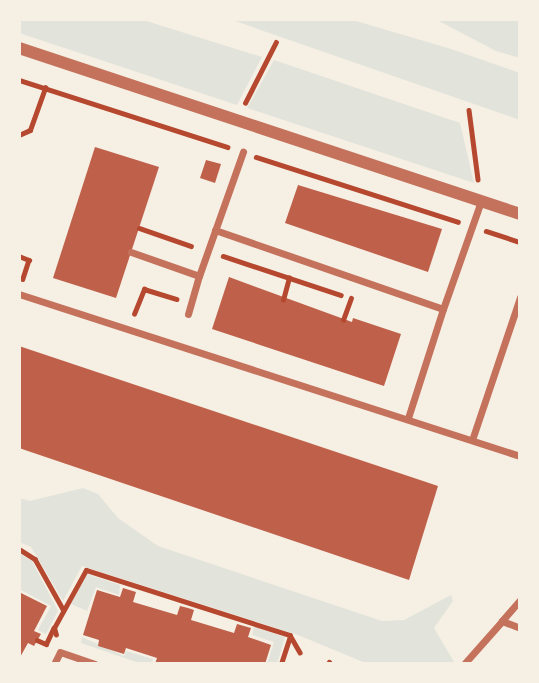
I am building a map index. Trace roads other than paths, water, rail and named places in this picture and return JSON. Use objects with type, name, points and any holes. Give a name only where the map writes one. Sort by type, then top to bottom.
[{"type":"street","points":[[19,48],[520,214]]},
{"type":"street","points":[[188,314],[243,152]]},
{"type":"street","points":[[408,418],[481,201]]},
{"type":"street","points":[[215,230],[443,309]]},
{"type":"street","points":[[131,252],[199,276]]},
{"type":"street","points":[[19,294],[520,456]]},
{"type":"street","points":[[472,440],[520,297]]},
{"type":"street","points":[[464,664],[520,600]]},
{"type":"street","points":[[502,621],[520,628]]},
{"type":"street","points":[[54,664],[60,652],[95,664]]}]
